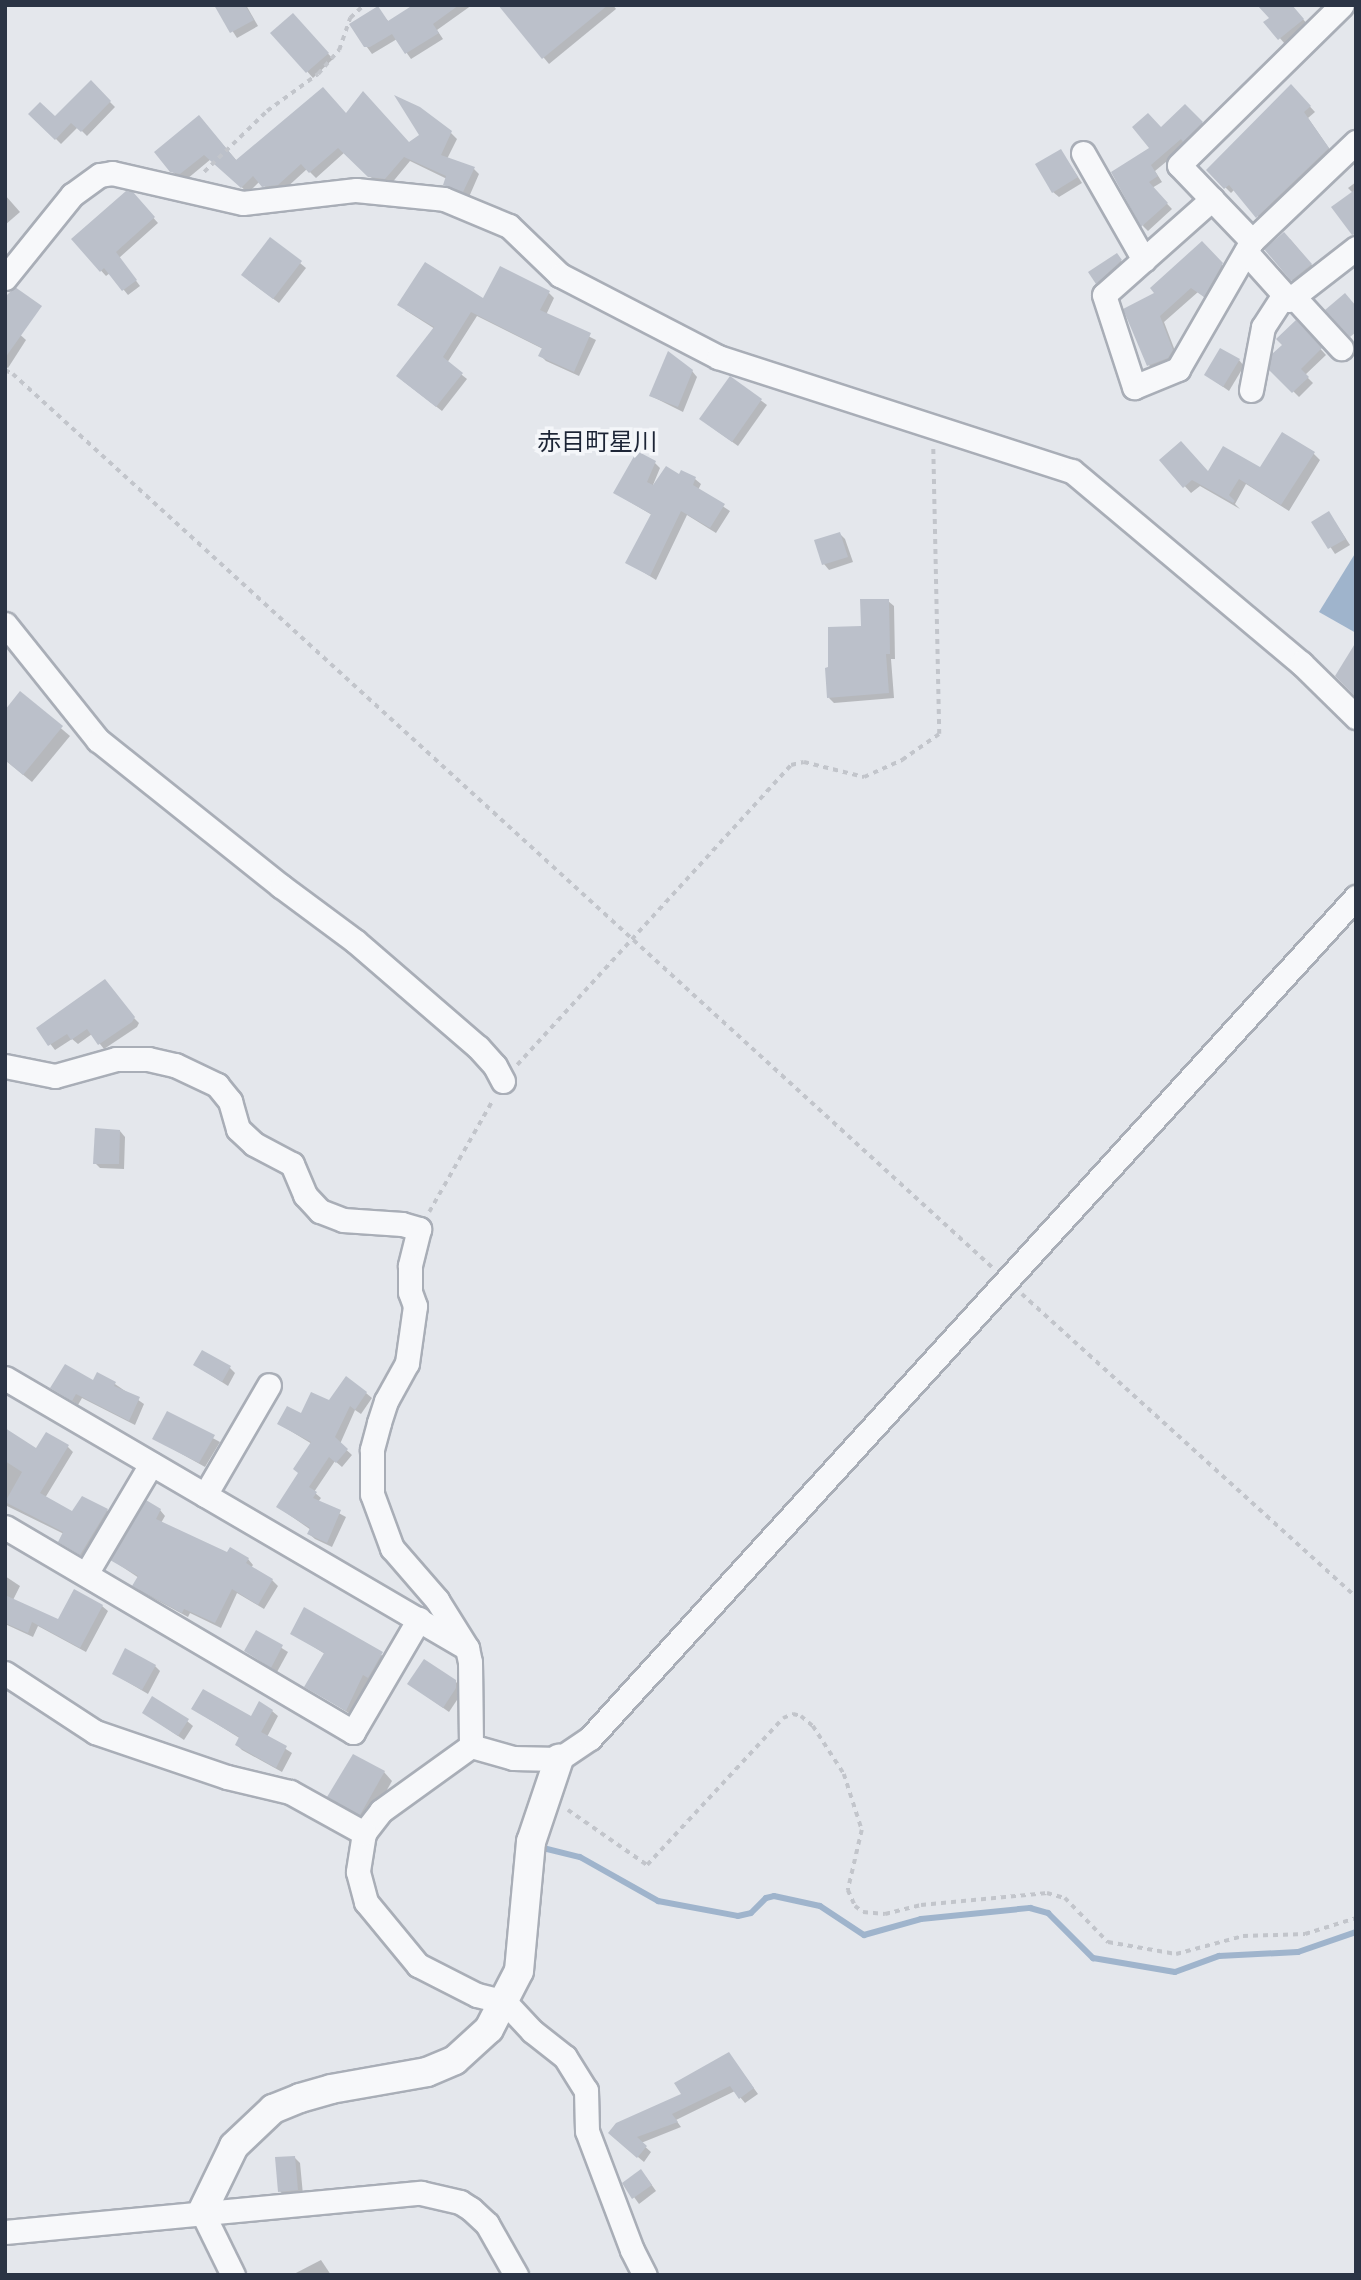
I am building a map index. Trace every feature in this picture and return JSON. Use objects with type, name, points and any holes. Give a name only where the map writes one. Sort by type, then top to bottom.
[{"type":"street","points":[[1341,348],[1289,295],[1212,199],[1180,165],[1342,5]]},
{"type":"street","points":[[1212,199],[1104,295],[1134,387],[1178,369],[1249,246],[1356,142]]},
{"type":"street","points":[[1083,153],[1144,260]]},
{"type":"street","points":[[5,278],[72,195],[100,176],[123,174],[243,202],[356,190],[444,199],[509,226],[560,275],[718,357],[1072,471],[1301,663],[1356,717]]},
{"type":"street","points":[[1251,390],[1263,327],[1289,295],[1356,248]]},
{"type":"street","points":[[5,624],[99,740],[281,887],[355,941],[478,1047],[495,1066],[503,1081]]},
{"type":"street","points":[[471,1746],[513,1758],[559,1759],[590,1738],[1356,897]]},
{"type":"street","points":[[5,1066],[64,1076],[117,1059],[148,1059],[175,1065],[217,1085],[230,1101],[238,1129],[254,1144],[292,1164],[305,1195],[320,1211],[343,1220],[402,1224],[419,1229],[410,1266],[410,1292],[415,1306],[407,1363],[386,1401],[379,1423],[372,1450],[372,1494],[392,1548],[437,1600],[467,1648],[470,1662],[471,1746]]},
{"type":"street","points":[[5,1378],[467,1648]]},
{"type":"street","points":[[205,1495],[269,1385]]},
{"type":"street","points":[[86,1574],[151,1464]]},
{"type":"street","points":[[5,1528],[352,1732],[419,1619]]},
{"type":"street","points":[[5,1673],[95,1732],[227,1777],[290,1792],[364,1833]]},
{"type":"street","points":[[471,1746],[381,1811],[364,1833],[358,1872],[366,1902],[418,1965],[477,1996],[505,2002],[532,2031],[565,2057],[586,2090],[587,2131],[632,2250],[645,2275]]},
{"type":"street","points":[[202,2211],[234,2146],[273,2109],[300,2098],[414,2075],[455,2060],[489,2029],[519,1971],[531,1842],[559,1759]]},
{"type":"street","points":[[5,2232],[202,2211],[421,2193],[443,2197],[471,2209],[487,2224],[516,2275]]},
{"type":"street","points":[[202,2211],[233,2275]]},
{"type":"path","points":[[187,189],[267,111],[318,74],[339,50],[350,18],[364,5]]},
{"type":"path","points":[[5,370],[13,374],[1356,1597]]},
{"type":"path","points":[[419,1229],[503,1081],[791,765],[804,762],[864,777],[902,760],[939,734],[932,426]]},
{"type":"path","points":[[547,1794],[647,1865],[783,1718],[793,1714],[802,1716],[813,1726],[844,1774],[862,1830],[848,1890],[855,1906],[863,1912],[885,1914],[921,1905],[1047,1893],[1065,1898],[1108,1942],[1167,1954],[1243,1936],[1306,1934],[1356,1917]]},
{"type":"water","points":[[1356,552],[1356,633],[1319,612]]},
{"type":"building","points":[[214,5],[245,5],[254,20],[230,33]]},
{"type":"building","points":[[413,5],[459,5],[433,24],[439,33],[405,54],[392,34],[370,47],[364,47],[349,24],[378,6],[388,21]]},
{"type":"building","points":[[498,5],[608,5],[542,59]]},
{"type":"building","points":[[1257,5],[1292,5],[1304,19],[1278,40],[1263,22],[1269,18]]},
{"type":"building","points":[[293,13],[329,53],[306,73],[270,33]]},
{"type":"building","points":[[91,80],[111,101],[81,132],[71,123],[55,140],[28,114],[40,102],[55,116]]},
{"type":"building","points":[[1291,84],[1311,106],[1304,112],[1329,148],[1256,218],[1229,185],[1224,189],[1206,170]]},
{"type":"building","points":[[323,87],[346,113],[363,91],[409,142],[419,135],[394,95],[420,107],[452,131],[441,155],[475,167],[463,192],[443,185],[446,176],[404,157],[385,179],[368,177],[338,148],[309,173],[301,164],[278,185],[262,187],[253,176],[241,188],[204,155],[180,174],[170,172],[154,152],[199,115],[236,160]]},
{"type":"building","points":[[1185,104],[1203,122],[1183,142],[1181,139],[1151,165],[1158,176],[1149,182],[1168,203],[1141,227],[1111,172],[1149,148],[1132,127],[1148,113],[1161,127]]},
{"type":"building","points":[[1061,149],[1078,177],[1052,193],[1035,164]]},
{"type":"building","points":[[1356,189],[1356,234],[1352,235],[1331,207]]},
{"type":"building","points":[[126,191],[133,192],[155,217],[116,252],[137,280],[122,291],[104,268],[100,272],[71,239]]},
{"type":"building","points":[[1284,232],[1312,264],[1291,281],[1264,249]]},
{"type":"building","points":[[270,237],[302,261],[273,299],[241,275]]},
{"type":"building","points":[[1202,241],[1223,263],[1204,297],[1191,288],[1160,316],[1173,350],[1168,358],[1147,366],[1123,309],[1154,293],[1150,288]]},
{"type":"building","points":[[1117,253],[1122,260],[1096,284],[1088,272]]},
{"type":"building","points":[[425,262],[483,298],[500,266],[550,291],[540,310],[591,333],[574,372],[538,356],[542,348],[471,312],[443,357],[463,373],[436,407],[396,376],[434,327],[397,305]]},
{"type":"building","points":[[15,287],[42,306],[5,358],[5,297]]},
{"type":"building","points":[[1345,293],[1356,306],[1356,332],[1350,337],[1325,310]]},
{"type":"building","points":[[1296,320],[1322,348],[1301,369],[1309,377],[1292,393],[1269,370],[1272,354],[1282,345],[1276,339]]},
{"type":"building","points":[[1220,348],[1240,359],[1223,387],[1204,375]]},
{"type":"building","points":[[668,351],[693,370],[678,407],[649,396]]},
{"type":"building","points":[[730,376],[762,399],[732,442],[699,419]]},
{"type":"building","points":[[1282,432],[1315,452],[1281,505],[1239,479],[1229,495],[1235,501],[1233,503],[1192,480],[1183,488],[1159,460],[1181,441],[1208,471],[1223,446],[1260,467]]},
{"type":"building","points":[[637,451],[656,461],[647,482],[653,485],[666,466],[679,474],[681,470],[696,477],[693,485],[725,504],[710,528],[681,511],[650,576],[625,563],[651,514],[613,493]]},
{"type":"building","points":[[1329,511],[1346,539],[1328,549],[1311,522]]},
{"type":"building","points":[[840,532],[848,557],[822,565],[814,540]]},
{"type":"building","points":[[860,599],[889,599],[890,654],[886,654],[889,693],[827,698],[825,668],[828,667],[828,627],[861,626]]},
{"type":"building","points":[[1356,642],[1356,697],[1335,676]]},
{"type":"building","points":[[20,691],[63,726],[23,775],[5,760],[5,710]]},
{"type":"building","points":[[105,979],[135,1017],[132,1022],[98,1045],[87,1029],[71,1040],[67,1034],[48,1046],[36,1028]]},
{"type":"building","points":[[95,1128],[120,1130],[119,1164],[93,1164]]},
{"type":"building","points":[[202,1350],[231,1366],[222,1382],[193,1365]]},
{"type":"building","points":[[65,1364],[93,1380],[97,1372],[116,1382],[114,1386],[140,1397],[129,1421],[76,1394],[72,1401],[50,1388]]},
{"type":"building","points":[[346,1376],[367,1392],[355,1410],[350,1406],[335,1437],[348,1449],[336,1463],[329,1457],[309,1487],[317,1492],[313,1498],[341,1510],[327,1543],[307,1534],[310,1528],[276,1507],[298,1473],[293,1469],[311,1442],[277,1424],[287,1406],[301,1413],[311,1392],[329,1400]]},
{"type":"building","points":[[167,1411],[215,1435],[199,1463],[152,1439]]},
{"type":"building","points":[[5,1428],[36,1448],[46,1432],[69,1445],[40,1493],[72,1511],[82,1496],[108,1509],[80,1555],[58,1542],[63,1532],[5,1502],[22,1472],[5,1461]]},
{"type":"building","points":[[146,1500],[161,1509],[156,1519],[227,1552],[230,1547],[249,1558],[246,1563],[273,1579],[258,1605],[232,1589],[215,1623],[184,1609],[182,1613],[132,1586],[138,1576],[110,1560]]},
{"type":"building","points":[[74,1589],[103,1605],[80,1648],[32,1622],[28,1633],[5,1623],[5,1595],[58,1619]]},
{"type":"building","points":[[304,1607],[383,1652],[368,1678],[363,1675],[346,1711],[304,1687],[324,1653],[290,1634]]},
{"type":"building","points":[[256,1630],[283,1645],[271,1668],[244,1651]]},
{"type":"building","points":[[125,1648],[156,1665],[142,1690],[112,1674]]},
{"type":"building","points":[[424,1659],[456,1680],[456,1688],[443,1708],[407,1684]]},
{"type":"building","points":[[203,1689],[251,1716],[259,1701],[273,1710],[261,1732],[287,1746],[276,1768],[235,1745],[239,1737],[191,1709]]},
{"type":"building","points":[[152,1696],[189,1719],[178,1736],[142,1713]]},
{"type":"building","points":[[353,1754],[385,1771],[360,1815],[327,1797]]},
{"type":"building","points":[[729,2052],[754,2088],[739,2099],[730,2086],[672,2114],[678,2122],[637,2137],[647,2146],[637,2158],[608,2133],[616,2123],[681,2094],[674,2083]]},
{"type":"building","points":[[295,2156],[298,2190],[278,2192],[275,2157]]},
{"type":"building","points":[[641,2169],[652,2185],[632,2199],[622,2183]]},
{"type":"waterway","points":[[543,1848],[580,1857],[658,1901],[738,1916],[751,1913],[766,1898],[774,1896],[820,1906],[864,1935],[921,1919],[1030,1908],[1048,1913],[1093,1958],[1175,1972],[1219,1956],[1298,1952],[1356,1932]]},
{"type":"district","name":"赤目町星川","points":[[597,442]]}]
